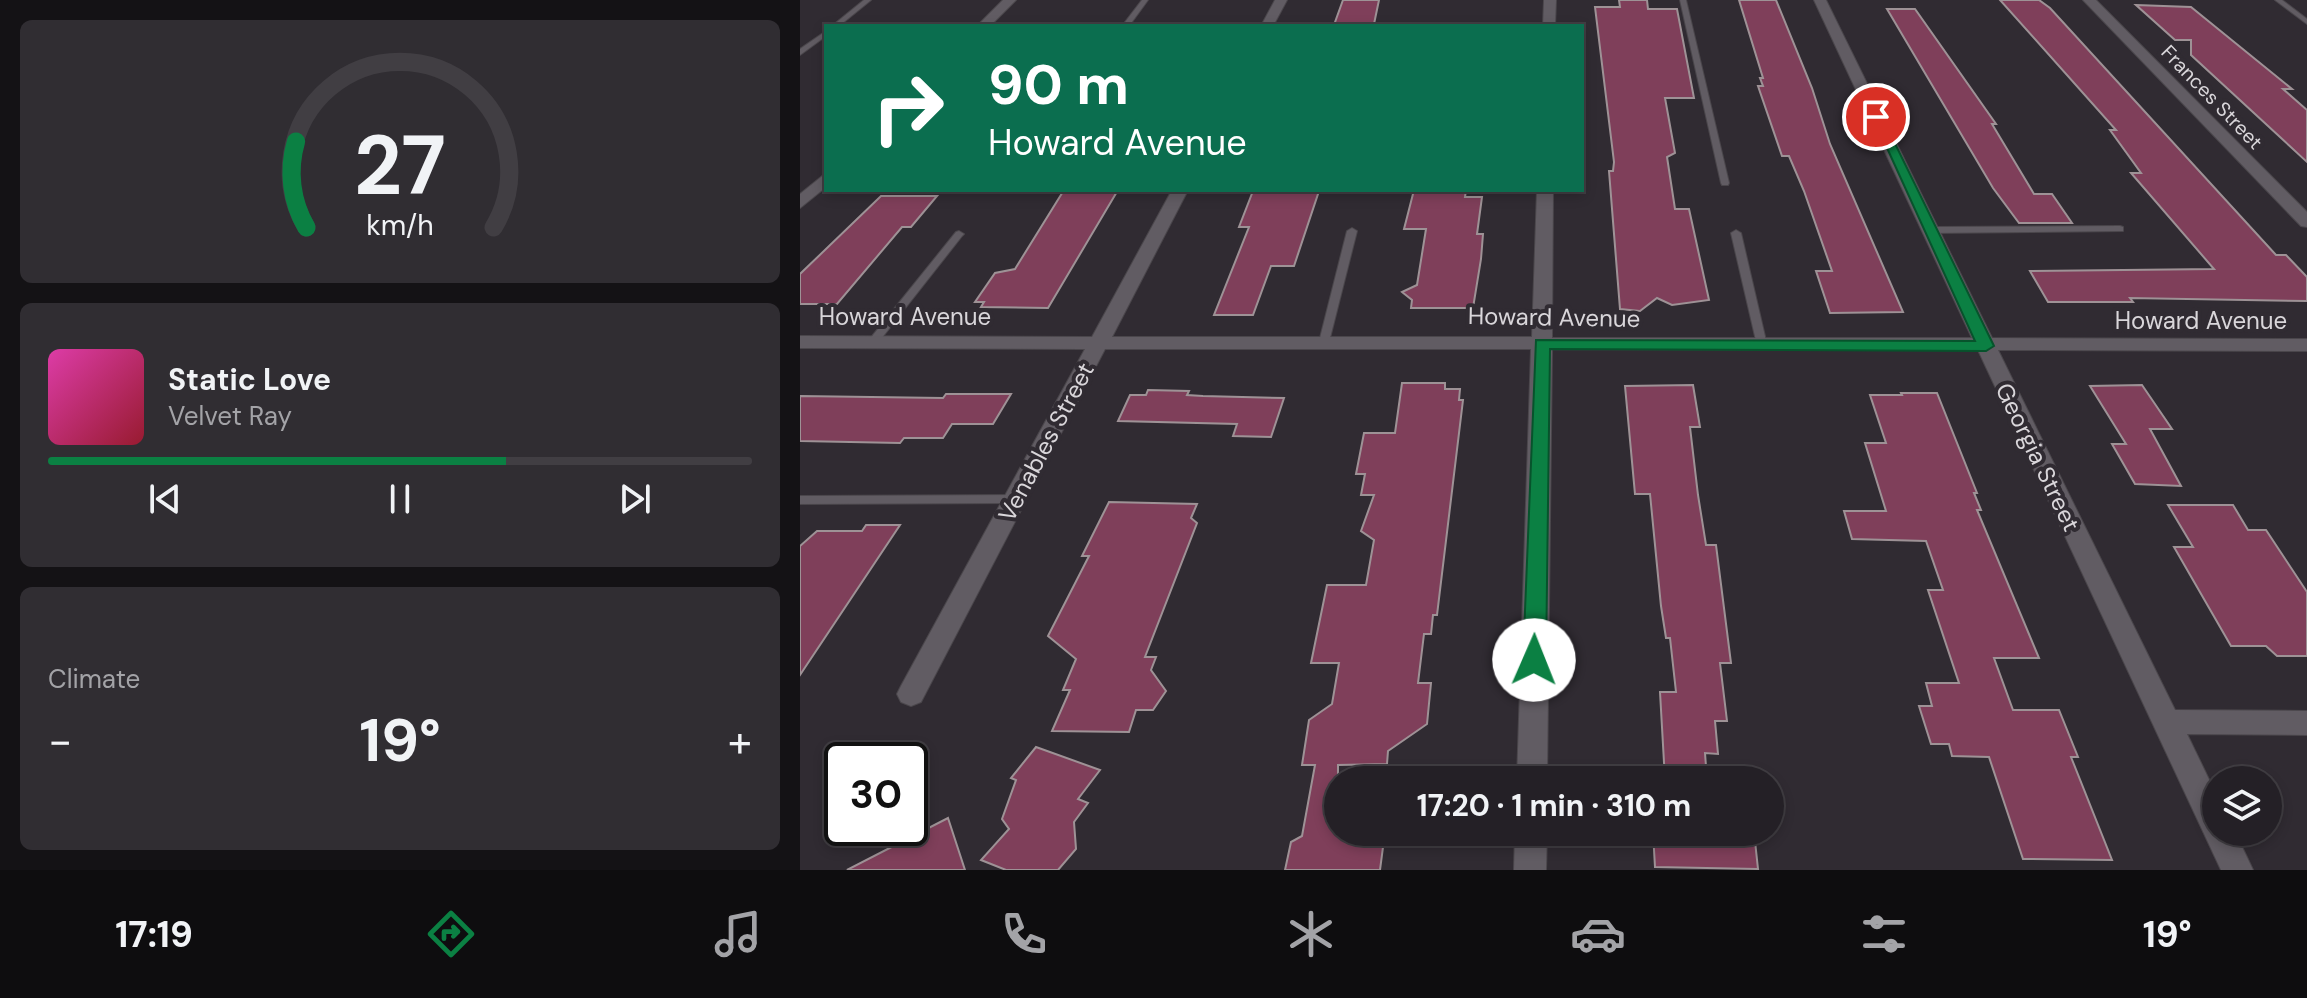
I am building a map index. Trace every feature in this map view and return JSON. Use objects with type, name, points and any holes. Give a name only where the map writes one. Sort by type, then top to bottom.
[{"type":"street","points":[[985,24],[1010,0]]},
{"type":"street","points":[[1268,24],[1281,0]]},
{"type":"street","points":[[1549,24],[1550,0]]},
{"type":"street","name":"Georgia Street","points":[[1820,0],[2202,797]]},
{"type":"street","name":"Frances Street","points":[[2089,0],[2307,222]]},
{"type":"street","points":[[800,203],[824,180]]},
{"type":"street","name":"Venables Street","points":[[911,694],[1179,192]]},
{"type":"street","points":[[1532,766],[1545,192]]},
{"type":"street","name":"Howard Avenue","points":[[800,342],[2307,345]]},
{"type":"street","points":[[2166,722],[2307,723]]},
{"type":"street","points":[[1530,870],[1531,846]]},
{"type":"street","points":[[2226,846],[2237,870]]},
{"type":"lane","points":[[838,24],[868,0]]},
{"type":"lane","points":[[1127,24],[1145,0]]},
{"type":"lane","points":[[1683,0],[1725,183]]},
{"type":"lane","points":[[2278,0],[2307,22]]},
{"type":"lane","points":[[2288,8],[2303,8]]},
{"type":"lane","points":[[800,53],[824,35]]},
{"type":"lane","points":[[1930,230],[2120,229]]},
{"type":"lane","points":[[1324,342],[1352,231]]},
{"type":"lane","points":[[1736,233],[1762,345]]},
{"type":"lane","points":[[873,342],[959,234]]},
{"type":"lane","points":[[800,500],[1016,499]]},
{"type":"building","points":[[1343,0],[1379,0],[1374,24],[1334,24]]},
{"type":"building","points":[[1619,0],[1647,0],[1648,9],[1677,9],[1694,98],[1665,98],[1675,153],[1667,157],[1675,209],[1689,209],[1709,300],[1672,305],[1657,298],[1640,311],[1620,309],[1609,171],[1613,171],[1614,162],[1595,7],[1620,7]]},
{"type":"building","points":[[1739,0],[1776,0],[1812,88],[1830,144],[1903,312],[1830,313],[1816,271],[1832,271],[1789,156],[1782,156],[1758,86],[1763,86],[1760,78],[1763,78]]},
{"type":"building","points":[[2000,0],[2039,0],[2050,8],[2276,255],[2286,255],[2307,277],[2307,301],[2130,298],[2133,302],[2048,302],[2030,271],[2214,269],[2131,173],[2141,173],[2110,130],[2116,130]]},
{"type":"building","points":[[2136,5],[2191,7],[2292,89],[2283,89],[2307,110],[2307,162],[2191,55],[2191,40],[2175,40]]},
{"type":"building","points":[[1887,9],[1915,9],[1996,124],[1992,124],[2034,194],[2052,194],[2072,223],[2019,223],[1993,188]]},
{"type":"building","points":[[1063,192],[1117,192],[1048,308],[981,307],[984,302],[975,302],[995,273],[1015,269]]},
{"type":"building","points":[[1253,192],[1319,192],[1294,266],[1271,266],[1253,315],[1214,315],[1249,227],[1239,227]]},
{"type":"building","points":[[1413,192],[1466,192],[1465,197],[1482,197],[1477,234],[1483,234],[1481,259],[1473,308],[1411,308],[1412,300],[1402,292],[1417,285],[1426,229],[1404,229]]},
{"type":"building","points":[[881,196],[937,196],[911,227],[902,227],[837,304],[800,304],[800,274]]},
{"type":"building","points":[[1402,383],[1445,383],[1445,389],[1460,389],[1459,400],[1463,400],[1437,615],[1433,615],[1431,634],[1424,634],[1418,683],[1431,683],[1427,724],[1388,751],[1387,764],[1324,766],[1324,846],[1383,846],[1380,870],[1285,870],[1291,842],[1302,836],[1315,765],[1302,765],[1309,720],[1332,704],[1339,663],[1311,663],[1327,585],[1366,585],[1374,540],[1361,531],[1374,495],[1361,495],[1365,474],[1356,474],[1364,433],[1395,433]]},
{"type":"building","points":[[1693,385],[1700,427],[1690,427],[1698,495],[1706,545],[1716,545],[1731,663],[1720,663],[1727,721],[1715,721],[1718,754],[1705,753],[1706,766],[1664,766],[1660,692],[1676,692],[1670,638],[1666,638],[1661,606],[1650,494],[1635,494],[1625,386]]},
{"type":"building","points":[[2142,385],[2172,429],[2150,429],[2181,486],[2135,484],[2112,444],[2126,444],[2090,386]]},
{"type":"building","points":[[1148,390],[1189,391],[1187,395],[1203,396],[1284,398],[1271,437],[1233,436],[1237,424],[1118,421],[1130,395],[1146,395]]},
{"type":"building","points":[[1937,393],[1977,493],[1974,493],[1981,510],[1977,510],[2039,658],[1994,658],[2013,710],[2059,710],[2078,757],[2071,757],[2112,860],[2023,859],[1989,757],[1952,756],[1949,744],[1931,744],[1919,706],[1932,706],[1926,683],[1959,683],[1928,590],[1943,590],[1926,541],[1852,539],[1844,511],[1886,511],[1865,443],[1886,443],[1870,395]]},
{"type":"building","points":[[946,394],[1011,394],[993,424],[952,424],[943,438],[904,438],[900,443],[800,441],[800,396],[943,398]]},
{"type":"building","points":[[1109,502],[1197,504],[1191,518],[1197,523],[1145,657],[1156,657],[1151,670],[1166,691],[1153,710],[1136,710],[1129,732],[1052,731],[1070,690],[1063,690],[1076,659],[1048,636],[1089,556],[1082,556]]},
{"type":"building","points":[[2168,505],[2233,505],[2248,530],[2266,530],[2307,592],[2307,656],[2277,656],[2266,646],[2231,646],[2174,547],[2193,547]]},
{"type":"building","points":[[866,525],[900,525],[800,675],[800,546],[817,531],[862,531]]},
{"type":"building","points":[[1036,747],[1100,770],[1078,799],[1088,803],[1074,822],[1076,849],[1058,870],[1006,870],[981,860],[1009,829],[1002,819],[1016,780],[1011,778]]},
{"type":"building","points":[[948,818],[965,870],[847,870],[894,846],[928,846],[928,828]]},
{"type":"building","points":[[1654,846],[1756,846],[1758,869],[1655,867]]},
{"type":"route","points":[[1534,660],[1542,344],[1986,346],[1876,117]]}]
